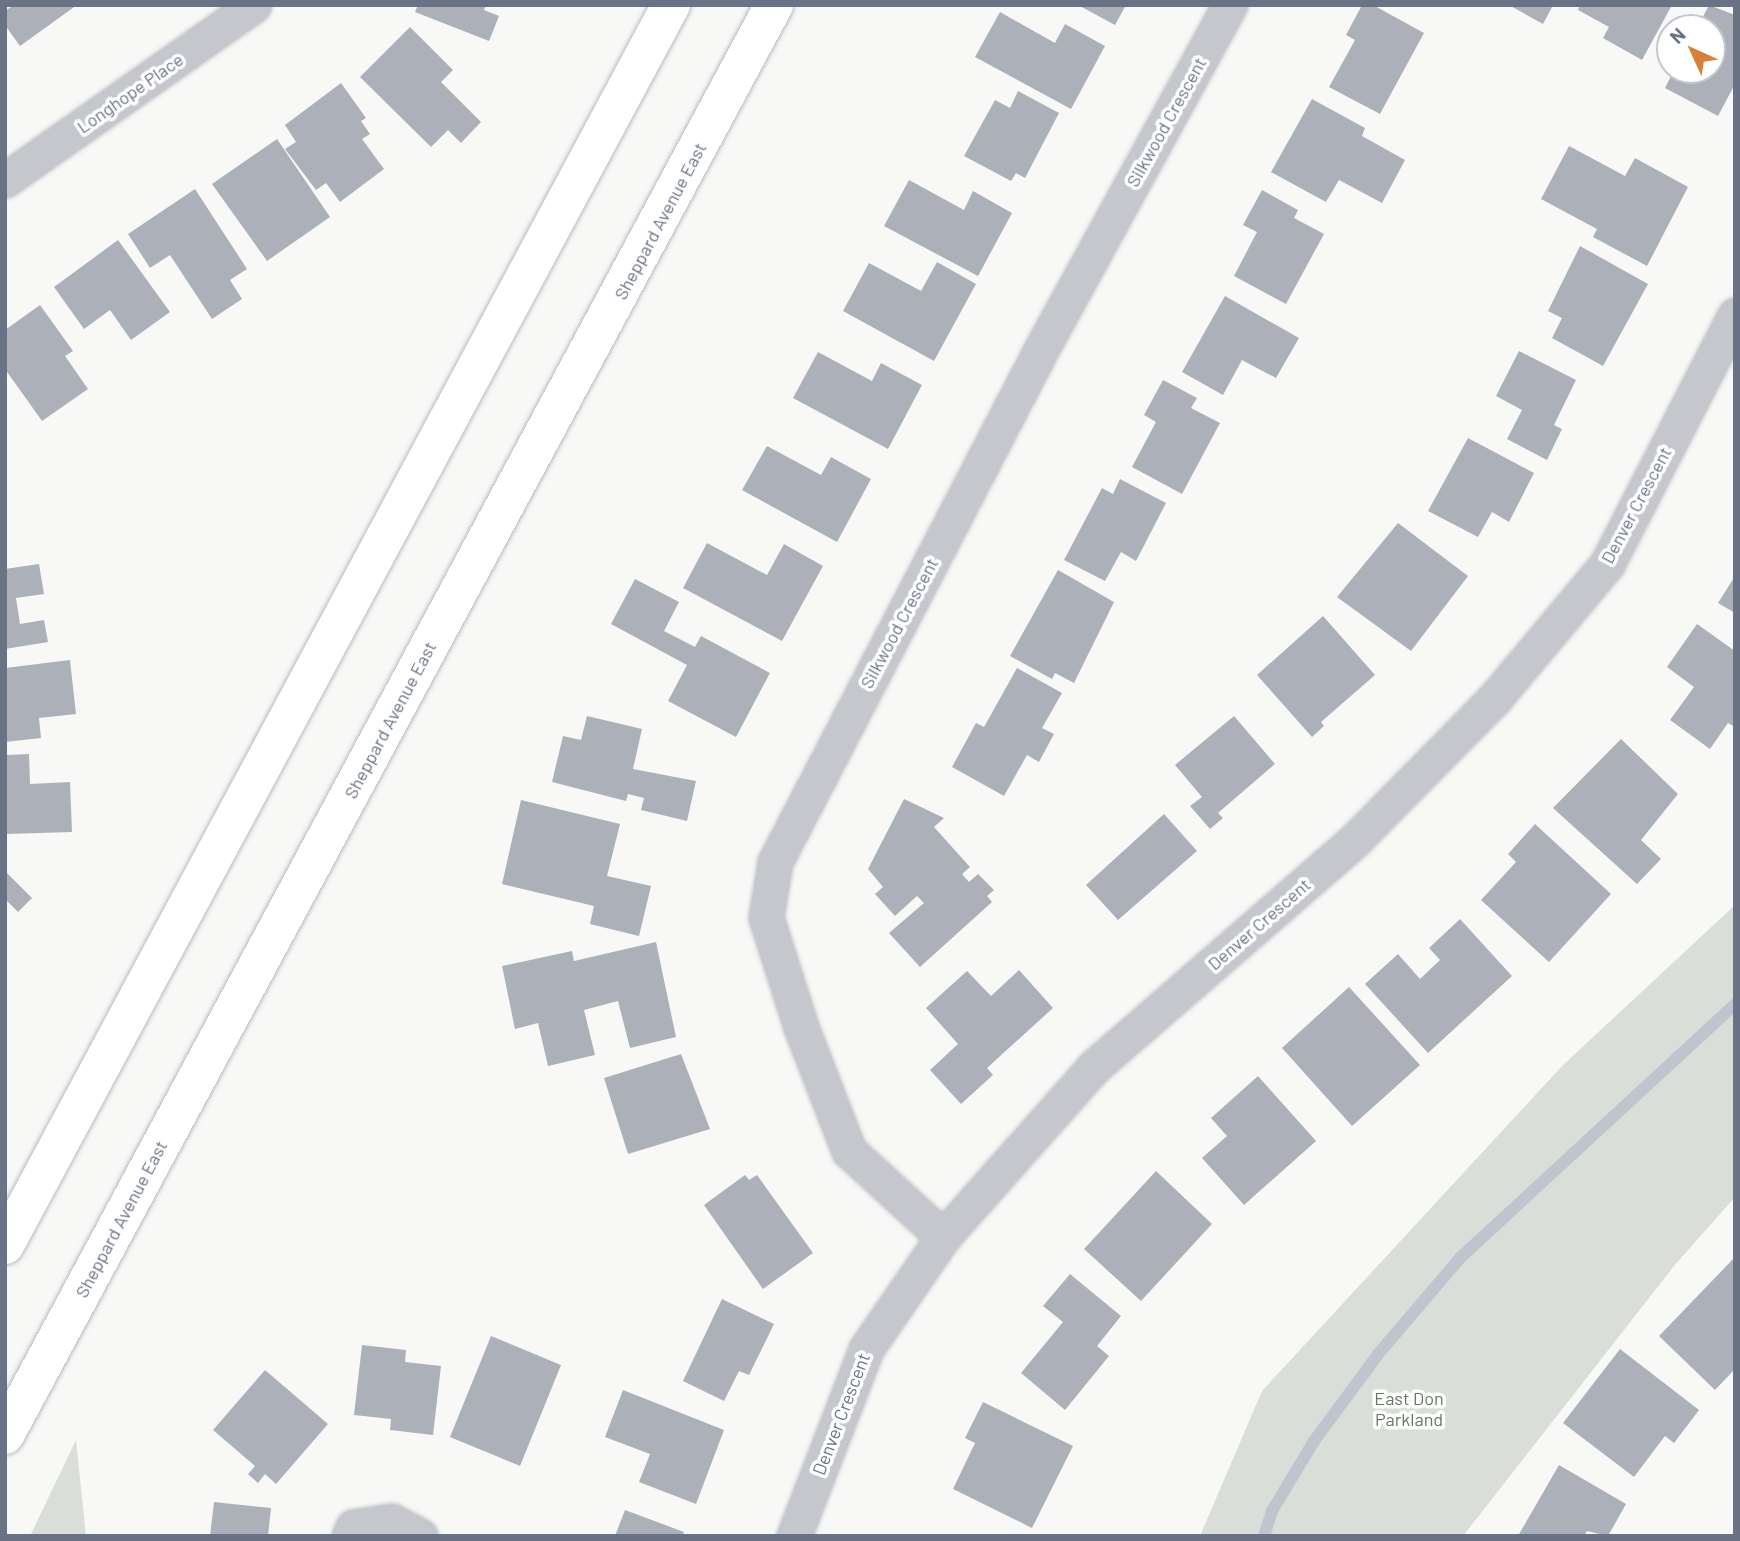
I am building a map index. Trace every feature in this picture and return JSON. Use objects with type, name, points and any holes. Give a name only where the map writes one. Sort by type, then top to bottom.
[{"type":"main road","points":[[5,1245],[671,5]]},
{"type":"main road","name":"Sheppard Avenue East","points":[[5,1435],[774,5]]},
{"type":"street","name":"Longhope Place","points":[[5,180],[254,5]]},
{"type":"street","name":"Silkwood Crescent","points":[[943,1237],[849,1151],[801,1027],[766,917],[775,862],[1043,346],[1230,5]]},
{"type":"street","name":"Denver Crescent","points":[[794,1536],[866,1349],[943,1237],[1094,1067],[1355,840],[1495,698],[1606,564],[1735,315]]},
{"type":"street","points":[[349,1536],[353,1527],[392,1521],[421,1536]]},
{"type":"green space","name":"East Don Parkland","points":[[1735,905],[1735,1197],[1674,1266],[1463,1536],[1200,1536],[1262,1391],[1562,1066]]},
{"type":"green space","points":[[76,1440],[86,1536],[30,1536]]},
{"type":"building","points":[[14,5],[77,5],[20,46],[5,25],[5,11]]},
{"type":"building","points":[[418,5],[486,5],[484,10],[499,16],[489,41],[415,12]]},
{"type":"building","points":[[1078,5],[1126,5],[1115,25]]},
{"type":"building","points":[[1362,5],[1373,5],[1424,33],[1380,114],[1329,87],[1355,40],[1346,35]]},
{"type":"building","points":[[1509,5],[1553,5],[1543,24]]},
{"type":"building","points":[[1580,5],[1672,5],[1667,14],[1656,14],[1656,34],[1642,60],[1603,38],[1609,27],[1578,10]]},
{"type":"building","points":[[1709,5],[1735,15],[1735,84],[1718,116],[1665,88],[1667,84],[1726,84],[1726,14],[1704,14]]},
{"type":"building","points":[[1000,12],[1055,43],[1065,24],[1105,46],[1071,109],[975,57]]},
{"type":"building","points":[[410,27],[453,70],[441,82],[481,122],[461,143],[448,130],[431,147],[360,77]]},
{"type":"building","points":[[341,83],[366,118],[361,121],[370,134],[362,139],[384,169],[340,202],[326,183],[316,190],[285,149],[296,142],[285,125]]},
{"type":"building","points":[[1018,91],[1059,113],[1025,178],[1016,173],[1011,181],[964,156],[995,100],[1010,108]]},
{"type":"building","points":[[1312,99],[1365,128],[1362,136],[1405,160],[1382,203],[1339,180],[1326,202],[1271,172]]},
{"type":"building","points":[[277,139],[330,217],[267,261],[212,184]]},
{"type":"building","points":[[1569,146],[1625,176],[1635,158],[1688,187],[1647,266],[1593,237],[1597,229],[1541,199]]},
{"type":"building","points":[[909,180],[964,210],[973,191],[1012,213],[978,276],[884,226]]},
{"type":"building","points":[[195,189],[247,269],[230,280],[242,299],[212,319],[170,255],[150,268],[128,234]]},
{"type":"building","points":[[1262,190],[1298,210],[1294,218],[1324,234],[1286,304],[1234,276],[1257,232],[1243,225]]},
{"type":"building","points":[[118,240],[170,312],[131,340],[110,310],[84,329],[54,287]]},
{"type":"building","points":[[1580,246],[1648,284],[1603,366],[1552,338],[1562,318],[1548,311]]},
{"type":"building","points":[[937,262],[976,284],[934,361],[843,311],[869,263],[921,291]]},
{"type":"building","points":[[1225,296],[1299,338],[1276,378],[1242,360],[1223,395],[1182,372]]},
{"type":"building","points":[[40,305],[73,351],[65,356],[88,389],[42,421],[5,369],[5,330]]},
{"type":"building","points":[[1519,351],[1576,380],[1554,425],[1562,429],[1547,460],[1507,439],[1522,410],[1496,396]]},
{"type":"building","points":[[818,352],[872,381],[881,363],[922,385],[888,449],[793,398]]},
{"type":"building","points":[[1163,380],[1197,398],[1191,408],[1220,423],[1182,494],[1132,467],[1156,422],[1144,415]]},
{"type":"building","points":[[1468,438],[1534,473],[1509,522],[1492,512],[1478,537],[1428,511]]},
{"type":"building","points":[[767,446],[821,475],[831,457],[871,479],[837,542],[742,490]]},
{"type":"building","points":[[1120,479],[1166,503],[1136,561],[1121,552],[1105,581],[1064,560],[1102,488],[1113,494]]},
{"type":"building","points":[[1398,523],[1468,576],[1411,651],[1337,597]]},
{"type":"building","points":[[707,543],[767,575],[784,544],[823,566],[782,641],[683,588]]},
{"type":"building","points":[[39,564],[44,594],[16,598],[20,624],[44,620],[48,642],[5,649],[5,569]]},
{"type":"building","points":[[1058,570],[1114,602],[1074,683],[1055,673],[1052,679],[1010,656]]},
{"type":"building","points":[[1735,576],[1735,613],[1718,603]]},
{"type":"building","points":[[635,579],[679,602],[664,631],[695,647],[701,636],[770,673],[736,737],[668,701],[687,665],[611,624]]},
{"type":"building","points":[[1323,616],[1375,675],[1321,722],[1324,726],[1312,737],[1257,675]]},
{"type":"building","points":[[1697,624],[1735,651],[1735,727],[1728,723],[1710,749],[1670,720],[1694,687],[1667,667]]},
{"type":"building","points":[[70,660],[76,714],[39,718],[41,738],[5,742],[5,668]]},
{"type":"building","points":[[1017,668],[1062,693],[1042,728],[1054,734],[1039,762],[1027,755],[1004,796],[952,767],[976,723],[984,727]]},
{"type":"building","points":[[587,716],[642,729],[633,769],[696,781],[687,821],[641,810],[644,798],[628,794],[626,801],[552,782],[563,736],[581,740]]},
{"type":"building","points":[[1234,716],[1275,764],[1218,813],[1223,818],[1210,829],[1190,806],[1202,797],[1175,765]]},
{"type":"building","points":[[1621,739],[1678,794],[1641,840],[1661,859],[1637,884],[1553,808]]},
{"type":"building","points":[[29,754],[30,784],[70,782],[72,832],[5,834],[5,755]]},
{"type":"building","points":[[904,799],[944,818],[934,827],[970,867],[962,874],[969,882],[978,874],[994,890],[987,896],[992,902],[920,967],[889,933],[924,903],[917,896],[895,916],[875,894],[883,887],[868,869]]},
{"type":"building","points":[[521,800],[620,824],[607,876],[651,886],[639,936],[590,924],[594,906],[502,884]]},
{"type":"building","points":[[1164,814],[1197,851],[1118,920],[1086,885]]},
{"type":"building","points":[[1535,824],[1611,894],[1549,962],[1481,900],[1516,862],[1508,854]]},
{"type":"building","points":[[5,871],[32,898],[18,912],[5,899]]},
{"type":"building","points":[[1460,919],[1512,976],[1428,1053],[1365,984],[1398,954],[1420,979],[1440,960],[1429,948]]},
{"type":"building","points":[[656,942],[676,1037],[630,1048],[618,1001],[584,1010],[595,1055],[548,1066],[538,1023],[515,1029],[502,966],[572,951],[574,961]]},
{"type":"building","points":[[1019,970],[1053,1008],[987,1068],[993,1075],[961,1104],[930,1070],[958,1044],[926,1008],[967,971],[991,996]]},
{"type":"building","points":[[1349,987],[1420,1065],[1352,1126],[1282,1048]]},
{"type":"building","points":[[681,1054],[710,1129],[628,1154],[604,1078]]},
{"type":"building","points":[[1258,1076],[1316,1141],[1244,1205],[1202,1158],[1227,1136],[1211,1118]]},
{"type":"building","points":[[1156,1171],[1212,1224],[1141,1301],[1084,1249]]},
{"type":"building","points":[[745,1175],[749,1180],[757,1175],[813,1253],[763,1289],[704,1205]]},
{"type":"building","points":[[1735,1257],[1735,1369],[1715,1390],[1659,1336]]},
{"type":"building","points":[[1070,1274],[1121,1316],[1097,1346],[1109,1356],[1065,1410],[1021,1373],[1063,1322],[1043,1306]]},
{"type":"building","points":[[722,1299],[774,1324],[749,1375],[739,1371],[724,1401],[683,1381]]},
{"type":"building","points":[[491,1336],[561,1365],[520,1466],[450,1437]]},
{"type":"building","points":[[362,1345],[406,1350],[405,1362],[441,1366],[433,1435],[390,1430],[391,1419],[354,1415]]},
{"type":"building","points":[[1620,1349],[1699,1410],[1674,1443],[1665,1436],[1634,1477],[1563,1423]]},
{"type":"building","points":[[265,1370],[328,1424],[276,1484],[265,1474],[258,1483],[248,1474],[255,1466],[213,1430]]},
{"type":"building","points":[[623,1390],[724,1430],[696,1504],[639,1482],[650,1454],[605,1437]]},
{"type":"building","points":[[983,1402],[1073,1446],[1032,1528],[953,1489],[975,1443],[965,1438]]},
{"type":"building","points":[[1559,1465],[1626,1504],[1608,1536],[1587,1531],[1584,1536],[1518,1536]]},
{"type":"building","points":[[214,1502],[271,1508],[268,1536],[210,1536]]},
{"type":"building","points":[[625,1510],[684,1532],[682,1536],[615,1536]]},
{"type":"waterway","points":[[1264,1536],[1272,1511],[1314,1441],[1379,1353],[1460,1258],[1735,1004]]}]
